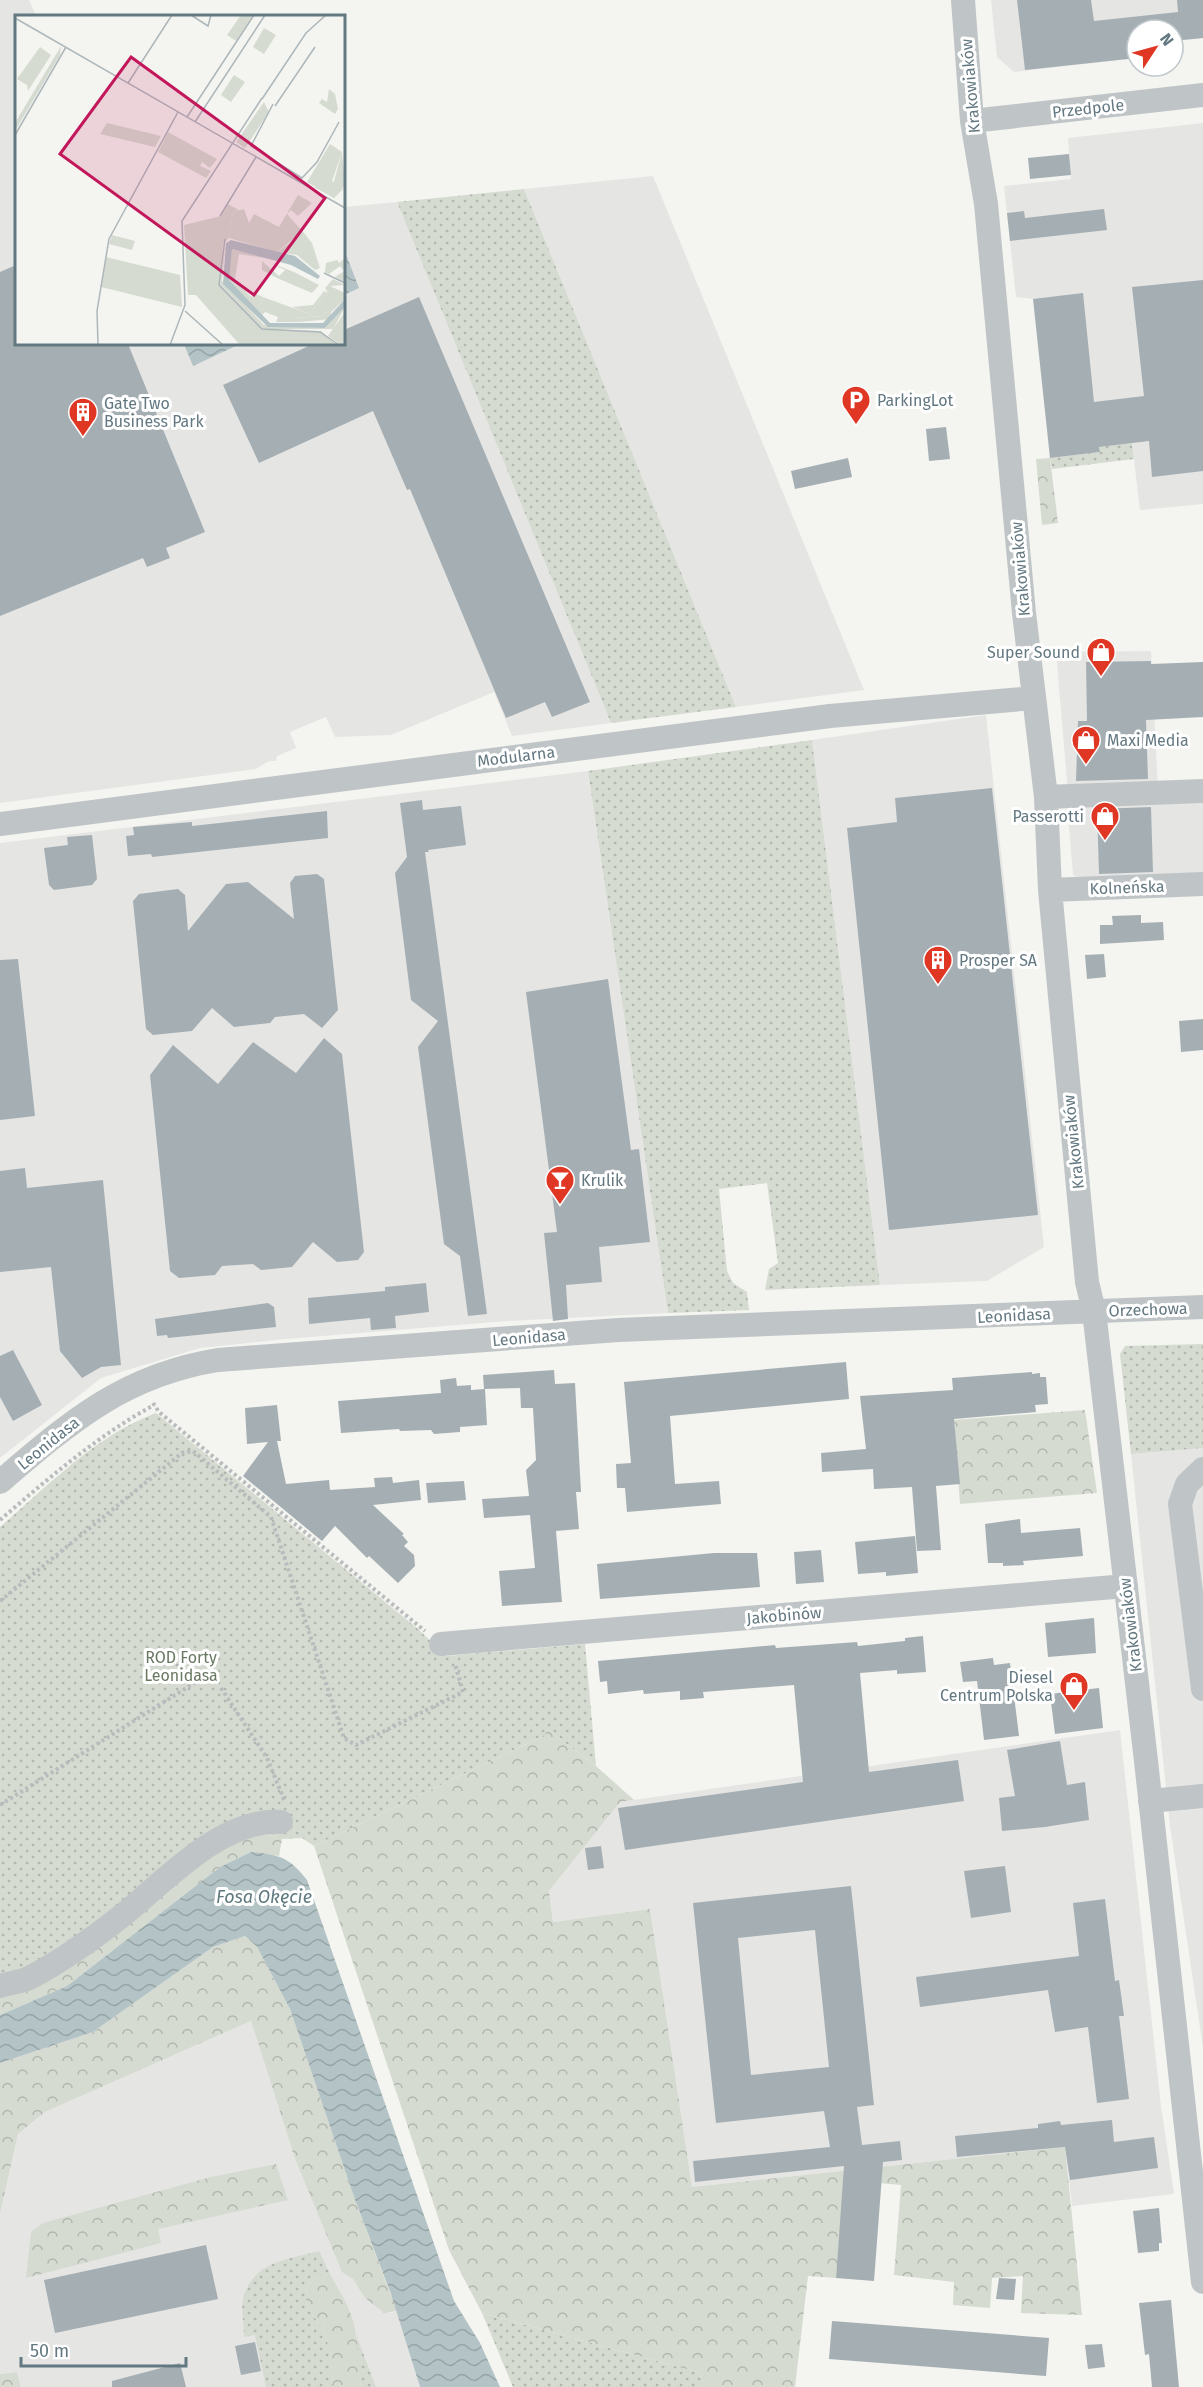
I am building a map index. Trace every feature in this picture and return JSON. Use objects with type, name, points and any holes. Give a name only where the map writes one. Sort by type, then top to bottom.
[{"type":"street","name":"Krakowiaków","points":[[963,0],[972,120],[986,204],[1033,698],[1046,797],[1050,890],[1087,1282],[1094,1311],[1126,1586],[1203,2283]]},
{"type":"street","name":"Przedpole","points":[[972,120],[1203,95]]},
{"type":"street","name":"Modularna","points":[[0,824],[830,716],[1033,698]]},
{"type":"street","points":[[1046,797],[1203,791]]},
{"type":"street","name":"Kolneńska","points":[[1050,890],[1203,884]]},
{"type":"street","name":"Orzechowa","points":[[1094,1311],[1203,1307]]},
{"type":"street","name":"Leonidasa","points":[[0,1482],[86,1412],[139,1382],[178,1368],[218,1360],[677,1327],[1094,1311]]},
{"type":"street","points":[[1203,1469],[1187,1484],[1179,1503],[1203,1689]]},
{"type":"street","name":"Jakobinów","points":[[447,1650],[1126,1586]]},
{"type":"street","points":[[1150,1801],[1203,1796]]},
{"type":"street","points":[[0,1986],[29,1978],[71,1951],[121,1916],[219,1838],[248,1824],[276,1822]]},
{"type":"path","points":[[0,1601],[188,1450],[193,1451],[272,1517],[344,1738],[356,1745],[463,1692],[447,1650],[159,1412],[139,1382]]},
{"type":"path","points":[[0,1520],[77,1454],[154,1405]]},
{"type":"path","points":[[0,1805],[199,1680]]},
{"type":"path","points":[[221,1688],[267,1758],[285,1801],[288,1812],[276,1822]]},
{"type":"shaded area","points":[[0,0],[29,0],[36,15],[15,15],[15,345],[345,345],[345,207],[397,202],[611,723],[512,736],[494,692],[391,735],[335,737],[326,717],[290,732],[296,748],[277,756],[276,761],[269,761],[256,769],[0,803]]},
{"type":"shaded area","points":[[991,0],[1203,0],[1203,38],[1185,40],[1185,18],[1125,18],[1125,59],[1014,72],[997,57]]},
{"type":"shaded area","points":[[1203,123],[1203,504],[1140,510],[1132,443],[1100,452],[1034,299],[1016,297],[1004,186],[1071,179],[1068,138]]},
{"type":"shaded area","points":[[653,176],[864,690],[736,707],[524,189]]},
{"type":"shaded area","points":[[1151,651],[1158,789],[1068,793],[1056,652]]},
{"type":"shaded area","name":"Prosper SA","points":[[986,715],[1044,1247],[987,1281],[880,1285],[812,740]]},
{"type":"shaded area","points":[[588,771],[668,1313],[507,1321],[200,1348],[101,1378],[0,1458],[0,843]]},
{"type":"shaded area","points":[[1203,801],[1203,877],[1083,881],[1073,875],[1068,815],[1076,808]]},
{"type":"shaded area","points":[[1203,1448],[1203,2048],[1170,1826],[1131,1454]]},
{"type":"shaded area","points":[[1120,1730],[1161,2106],[1174,2194],[1072,2206],[1065,2147],[692,2187],[650,1909],[553,1922],[549,1891],[620,1802]]},
{"type":"shaded area","points":[[251,2021],[295,2159],[342,2271],[353,2279],[364,2297],[391,2313],[397,2311],[420,2387],[21,2387],[17,2372],[0,2374],[0,2214],[18,2134],[45,2112]]},
{"type":"green space","points":[[524,189],[736,707],[611,723],[397,202]]},
{"type":"green space","points":[[1132,443],[1134,459],[1052,469],[1050,458],[1100,452],[1099,447]]},
{"type":"green space","points":[[1050,458],[1058,523],[1042,525],[1036,459]]},
{"type":"green space","points":[[812,740],[880,1285],[765,1290],[769,1269],[778,1263],[767,1183],[719,1189],[727,1271],[733,1283],[747,1292],[749,1310],[668,1313],[588,771]]},
{"type":"green space","points":[[1203,1344],[1203,1448],[1131,1454],[1120,1354],[1125,1346]]},
{"type":"green space","points":[[1085,1410],[1097,1493],[960,1504],[954,1420]]},
{"type":"green space","name":"ROD Forty Leonidasa","points":[[156,1413],[418,1629],[446,1656],[585,1644],[596,1766],[548,1730],[543,1736],[314,1846],[302,1838],[282,1839],[254,1831],[0,1996],[0,1527],[93,1448],[113,1434]]},
{"type":"green space","points":[[548,1730],[596,1766],[634,1800],[620,1802],[549,1891],[553,1922],[650,1909],[692,2187],[1065,2147],[1082,2315],[1021,2313],[1023,2276],[992,2278],[990,2308],[953,2305],[954,2282],[894,2275],[901,2185],[844,2180],[836,2278],[808,2276],[795,2387],[703,2387],[701,2373],[482,2313],[449,2250],[314,1846],[543,1736]]},
{"type":"green space","points":[[254,1831],[282,1839],[279,1856],[251,1852],[220,1867],[67,1986],[0,2015],[0,1996],[227,1841]]},
{"type":"green space","points":[[245,1936],[257,1947],[290,2009],[354,2197],[397,2311],[384,2313],[364,2297],[353,2279],[342,2272],[295,2159],[251,2021],[45,2112],[18,2134],[0,2214],[0,2063],[93,2032],[213,1947]]},
{"type":"green space","points":[[276,2164],[288,2200],[158,2229],[161,2243],[26,2278],[31,2232],[43,2223],[211,2177]]},
{"type":"green space","points":[[319,2251],[330,2274],[314,2278],[305,2290],[307,2307],[321,2326],[330,2350],[333,2387],[266,2387],[255,2335],[244,2337],[242,2303],[248,2286],[254,2277],[272,2264]]},
{"type":"green space","points":[[330,2274],[346,2302],[353,2321],[357,2339],[361,2387],[333,2387],[330,2350],[321,2326],[307,2307],[305,2290],[314,2278]]},
{"type":"green space","points":[[482,2313],[701,2373],[703,2387],[513,2387]]},
{"type":"green space","points":[[357,2337],[376,2387],[361,2387]]},
{"type":"green space","points":[[17,2372],[21,2387],[0,2387],[0,2374]]},
{"type":"water","points":[[345,252],[359,288],[345,295]]},
{"type":"water","points":[[184,345],[238,345],[193,366]]},
{"type":"water","name":"Fosa Okęcie","points":[[251,1852],[269,1854],[289,1862],[307,1880],[454,2301],[480,2343],[500,2387],[420,2387],[391,2294],[354,2197],[290,2009],[257,1947],[245,1936],[213,1947],[93,2032],[0,2063],[0,2015],[67,1986],[220,1867]]},
{"type":"building","points":[[1017,0],[1091,0],[1094,21],[1178,12],[1177,0],[1203,0],[1203,38],[1185,40],[1185,18],[1125,18],[1125,59],[1025,70]]},
{"type":"building","points":[[1069,154],[1071,175],[1030,179],[1028,158]]},
{"type":"building","points":[[1104,209],[1107,230],[1010,241],[1007,213],[1024,211],[1025,218]]},
{"type":"building","name":"Gate Two Business Park","points":[[15,265],[15,345],[128,345],[205,532],[166,548],[170,558],[147,567],[143,558],[0,616],[0,272]]},
{"type":"building","points":[[1203,280],[1203,471],[1152,477],[1149,441],[1099,447],[1100,452],[1050,458],[1033,299],[1083,293],[1094,402],[1144,396],[1132,287]]},
{"type":"building","points":[[419,297],[590,702],[552,717],[545,702],[506,718],[410,489],[407,490],[373,411],[259,463],[223,385],[311,345],[345,345],[345,330]]},
{"type":"building","points":[[946,427],[950,459],[929,461],[926,429]]},
{"type":"building","points":[[848,458],[852,477],[795,489],[791,471]]},
{"type":"building","points":[[1151,661],[1151,664],[1203,662],[1203,717],[1146,720],[1148,779],[1076,781],[1078,721],[1087,721],[1086,662]]},
{"type":"building","name":"Prosper SA","points":[[992,788],[1038,1215],[889,1230],[847,828],[897,822],[895,798]]},
{"type":"building","points":[[422,800],[423,810],[461,806],[466,845],[425,852],[487,1314],[468,1316],[460,1256],[444,1244],[418,1047],[438,1021],[411,1000],[395,873],[407,857],[400,803]]},
{"type":"building","points":[[1151,807],[1153,872],[1099,874],[1097,809]]},
{"type":"building","points":[[327,811],[328,838],[152,857],[151,854],[128,856],[126,836],[134,835],[133,827],[192,822],[192,826]]},
{"type":"building","points":[[92,835],[97,879],[92,885],[54,890],[49,885],[44,848],[68,845],[67,837]]},
{"type":"building","points":[[317,874],[324,879],[338,1010],[322,1028],[304,1014],[275,1017],[270,1023],[234,1027],[212,1008],[192,1031],[153,1035],[146,1029],[133,901],[139,894],[178,889],[185,895],[188,931],[226,884],[248,882],[294,919],[290,883],[295,876]]},
{"type":"building","points":[[1141,915],[1141,923],[1163,922],[1164,940],[1100,944],[1100,925],[1113,925],[1112,916]]},
{"type":"building","points":[[1104,954],[1106,977],[1087,979],[1085,955]]},
{"type":"building","points":[[18,959],[35,1116],[0,1120],[0,960]]},
{"type":"building","points":[[608,979],[631,1150],[639,1149],[650,1242],[599,1247],[602,1282],[566,1285],[568,1319],[553,1321],[544,1233],[557,1232],[526,992]]},
{"type":"building","points":[[1203,1019],[1203,1050],[1181,1052],[1179,1021]]},
{"type":"building","points":[[324,1038],[342,1054],[364,1252],[358,1260],[337,1262],[313,1242],[292,1267],[261,1270],[253,1264],[222,1266],[215,1275],[179,1278],[170,1271],[150,1075],[173,1045],[218,1084],[253,1042],[296,1073]]},
{"type":"building","points":[[25,1168],[27,1188],[103,1180],[121,1365],[101,1367],[82,1378],[60,1351],[51,1267],[0,1272],[0,1171]]},
{"type":"building","points":[[426,1283],[429,1312],[395,1316],[396,1328],[371,1330],[370,1318],[309,1324],[308,1298],[385,1291],[385,1287]]},
{"type":"building","points":[[268,1303],[274,1307],[276,1327],[168,1338],[167,1335],[157,1336],[155,1319]]},
{"type":"building","points":[[13,1350],[42,1405],[13,1421],[0,1397],[0,1356]]},
{"type":"building","points":[[846,1362],[849,1399],[670,1416],[675,1484],[719,1481],[721,1504],[627,1512],[625,1488],[617,1488],[616,1464],[631,1463],[624,1382]]},
{"type":"building","points":[[554,1370],[555,1384],[575,1383],[581,1492],[576,1492],[579,1529],[556,1531],[562,1602],[502,1606],[499,1571],[535,1568],[530,1515],[484,1518],[482,1499],[529,1496],[526,1470],[536,1460],[533,1408],[521,1408],[520,1388],[485,1389],[487,1425],[460,1427],[460,1432],[434,1434],[431,1430],[400,1431],[399,1429],[341,1433],[338,1401],[441,1393],[440,1380],[456,1378],[457,1386],[471,1385],[471,1390],[484,1389],[483,1375]]},
{"type":"building","points":[[1032,1372],[1032,1374],[1040,1373],[1040,1377],[1046,1377],[1048,1404],[1035,1405],[1036,1412],[954,1419],[960,1484],[936,1486],[941,1550],[917,1551],[912,1487],[874,1489],[873,1469],[822,1472],[821,1453],[866,1449],[860,1396],[953,1390],[952,1378]]},
{"type":"building","points":[[277,1405],[281,1441],[277,1441],[286,1484],[329,1480],[330,1490],[375,1487],[374,1478],[392,1477],[393,1483],[419,1480],[421,1500],[373,1505],[404,1534],[402,1535],[408,1542],[404,1546],[414,1555],[415,1566],[398,1583],[369,1556],[367,1558],[335,1526],[322,1541],[243,1476],[268,1442],[247,1444],[245,1408]]},
{"type":"building","points":[[464,1481],[466,1500],[428,1503],[426,1483]]},
{"type":"building","points":[[1020,1519],[1021,1533],[1080,1528],[1083,1556],[1023,1561],[1024,1565],[1003,1566],[1003,1563],[988,1563],[985,1524]]},
{"type":"building","points":[[915,1536],[918,1573],[886,1576],[886,1572],[858,1574],[855,1542]]},
{"type":"building","points":[[821,1550],[824,1582],[796,1584],[794,1552]]},
{"type":"building","points":[[714,1553],[757,1553],[760,1587],[600,1599],[597,1564]]},
{"type":"building","points":[[1094,1618],[1096,1653],[1048,1657],[1045,1623]]},
{"type":"building","points":[[923,1636],[926,1672],[897,1674],[897,1670],[860,1673],[869,1772],[958,1760],[964,1801],[625,1850],[618,1808],[803,1782],[794,1685],[703,1692],[704,1698],[680,1700],[680,1691],[644,1694],[643,1690],[608,1694],[607,1681],[600,1682],[598,1661],[775,1645],[776,1648],[857,1642],[858,1646],[905,1641],[905,1638]]},
{"type":"building","points":[[993,1658],[994,1665],[1010,1663],[1019,1736],[984,1740],[977,1681],[963,1682],[960,1662]]},
{"type":"building","points":[[1099,1688],[1103,1728],[1055,1734],[1050,1694]]},
{"type":"building","points":[[1060,1741],[1067,1785],[1085,1782],[1089,1820],[1002,1831],[999,1798],[1015,1796],[1007,1750]]},
{"type":"building","points":[[601,1846],[604,1868],[588,1870],[585,1848]]},
{"type":"building","points":[[1005,1866],[1011,1912],[971,1918],[964,1871]]},
{"type":"building","points":[[851,1886],[874,2105],[857,2107],[862,2145],[900,2141],[902,2160],[883,2162],[874,2281],[836,2278],[844,2166],[695,2182],[693,2161],[830,2147],[824,2111],[716,2123],[693,1903]],"holes":[[[815,1930],[829,2067],[751,2075],[738,1938]]]},
{"type":"building","points":[[1105,1899],[1115,1981],[1119,1980],[1124,2016],[1119,2016],[1129,2099],[1097,2103],[1088,2027],[1055,2032],[1048,1990],[920,2007],[916,1977],[1079,1956],[1073,1903]]},
{"type":"building","points":[[1112,2120],[1114,2142],[1154,2137],[1158,2168],[1070,2180],[1065,2147],[957,2157],[955,2136],[1038,2128],[1038,2124],[1060,2121],[1061,2125]]},
{"type":"building","points":[[1159,2208],[1162,2243],[1159,2243],[1159,2251],[1138,2253],[1133,2211]]},
{"type":"building","points":[[206,2245],[218,2299],[55,2333],[44,2280]]},
{"type":"building","points":[[999,2278],[1016,2279],[1014,2300],[996,2299]]},
{"type":"building","points":[[1171,2300],[1179,2387],[1152,2387],[1149,2354],[1145,2355],[1139,2303]]},
{"type":"building","points":[[832,2321],[1049,2338],[1046,2376],[829,2359]]},
{"type":"building","points":[[255,2342],[261,2371],[241,2375],[235,2346]]},
{"type":"building","points":[[1102,2344],[1105,2367],[1088,2369],[1085,2345]]},
{"type":"building","points":[[180,2363],[186,2387],[112,2387],[112,2381]]},
{"type":"place","name":"ParkingLot","points":[[856,426]]},
{"type":"place","name":"Gate Two Business Park","points":[[83,438]]},
{"type":"place","name":"Super Sound","points":[[1101,678]]},
{"type":"place","name":"Maxi Media","points":[[1086,766]]},
{"type":"place","name":"Passerotti","points":[[1105,842]]},
{"type":"place","name":"Prosper SA","points":[[938,986]]},
{"type":"place","name":"Krulik","points":[[560,1206]]},
{"type":"place","name":"Diesel Centrum Polska","points":[[1074,1712]]}]
